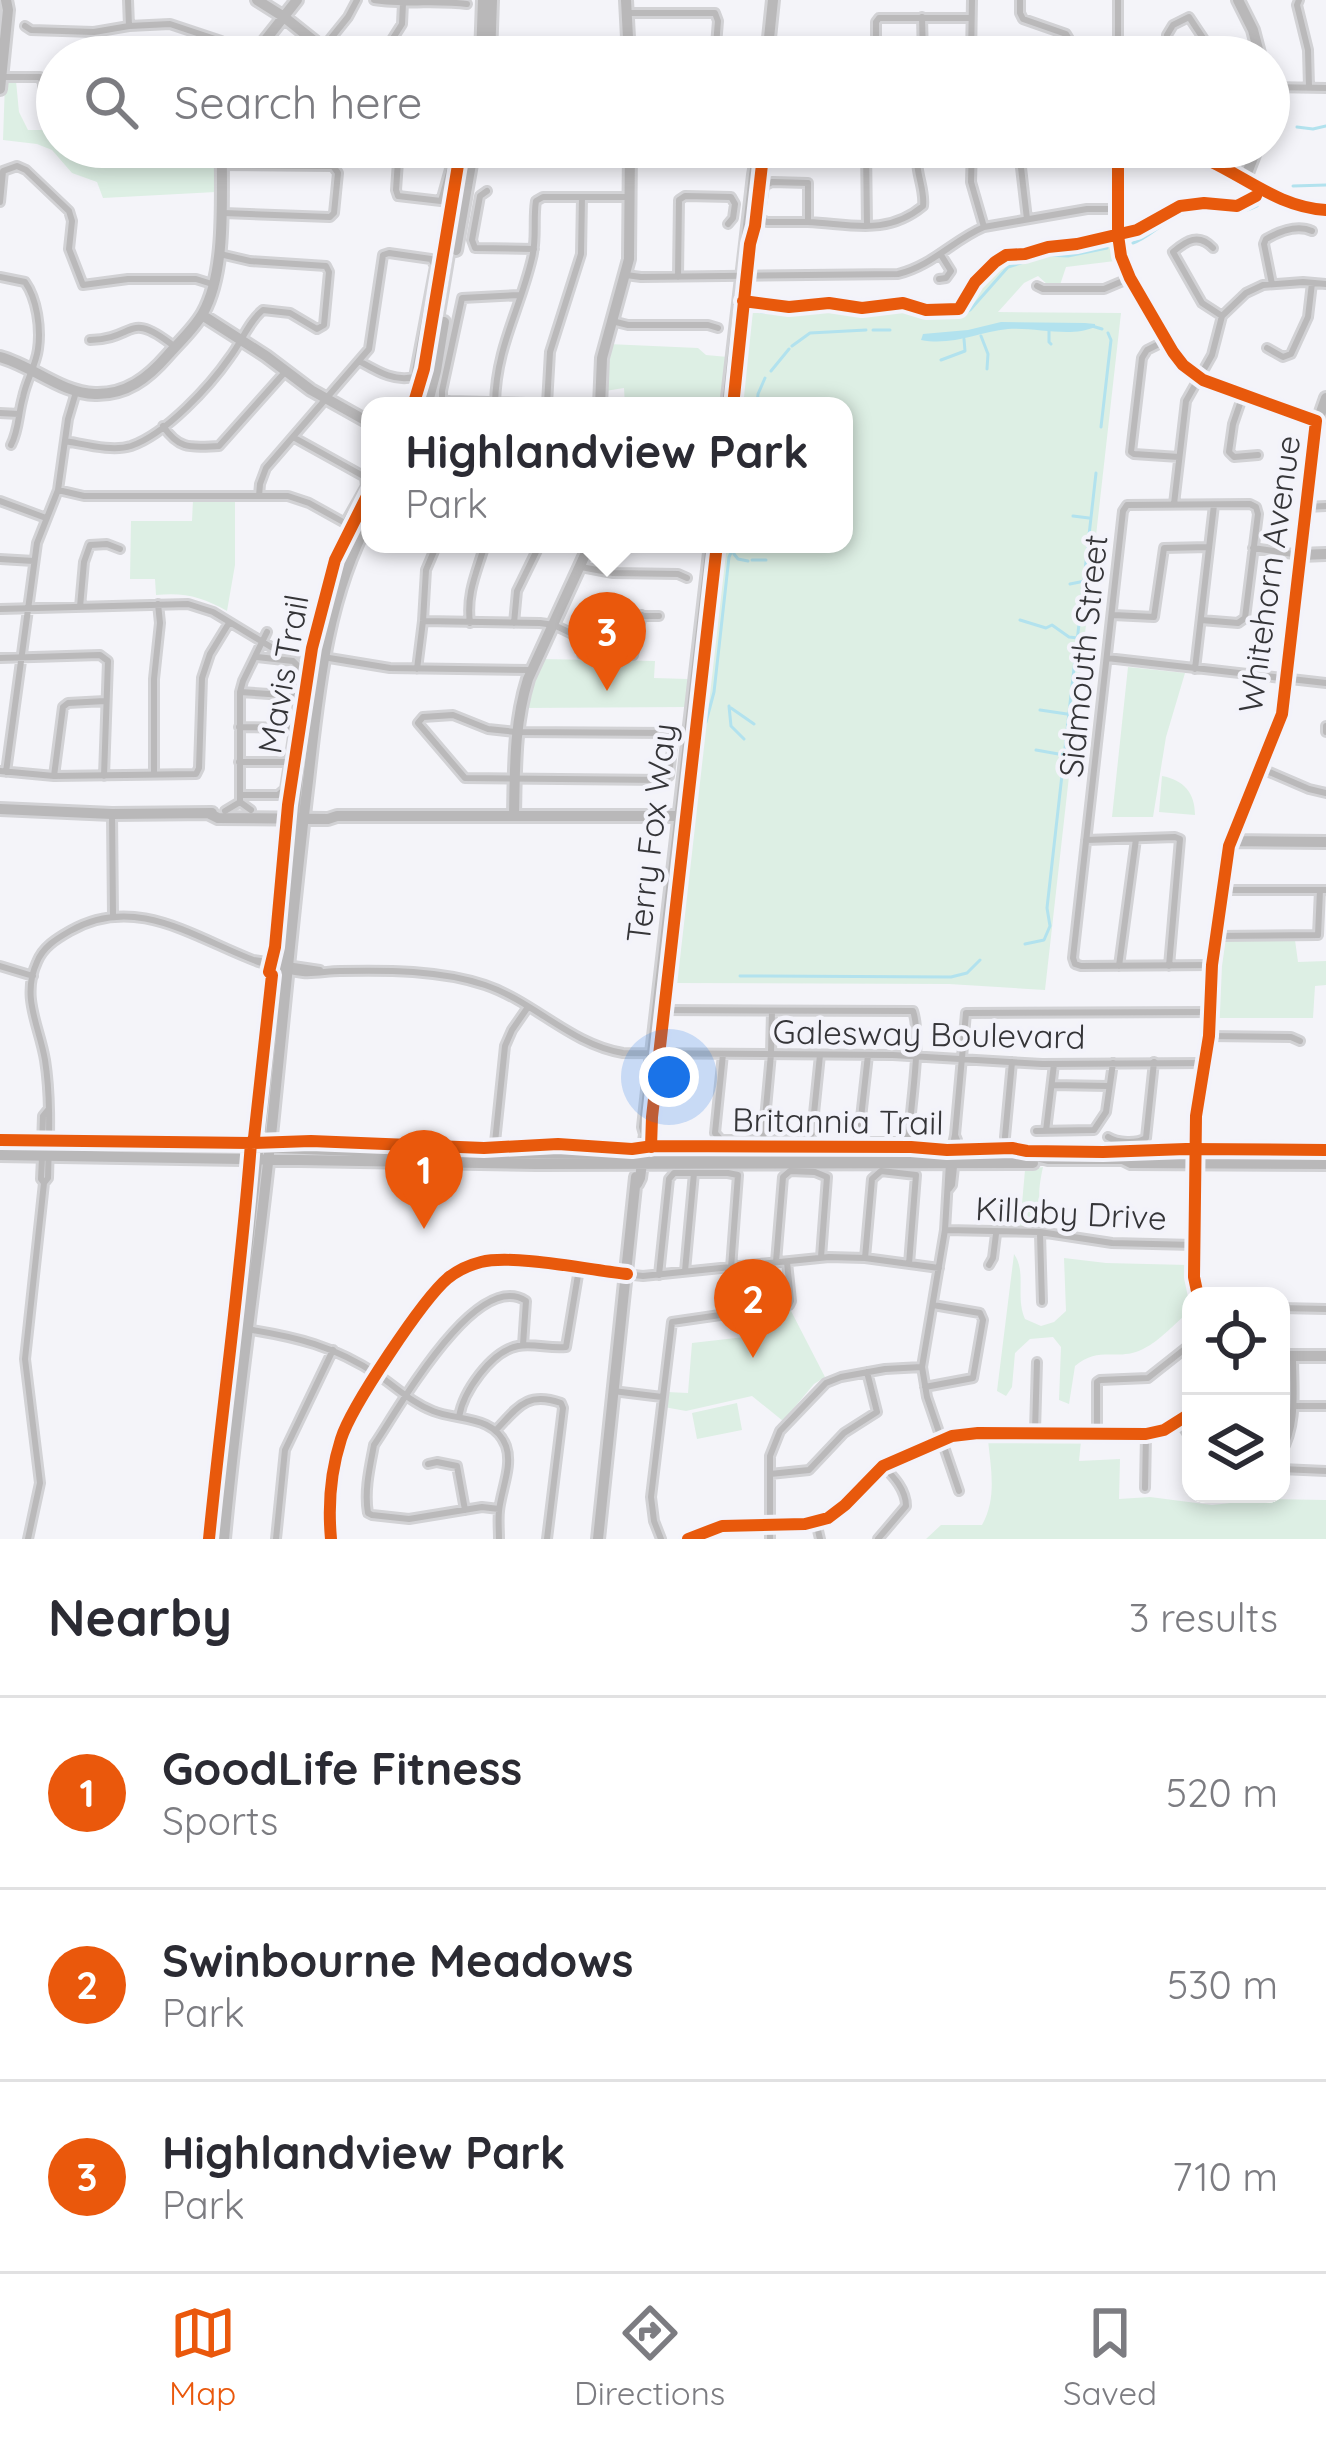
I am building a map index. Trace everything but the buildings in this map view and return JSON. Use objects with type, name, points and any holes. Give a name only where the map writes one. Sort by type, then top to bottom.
[{"type":"street","points":[[128,0],[129,26]]},
{"type":"street","points":[[257,0],[307,36]]},
{"type":"street","points":[[267,36],[297,0]]},
{"type":"street","points":[[337,36],[357,0]]},
{"type":"street","points":[[374,0],[467,4]]},
{"type":"street","points":[[486,36],[487,0]]},
{"type":"street","points":[[769,36],[773,0]]},
{"type":"street","points":[[971,36],[972,0]]},
{"type":"street","points":[[1020,0],[1023,19],[1067,36]]},
{"type":"street","points":[[1118,0],[1118,36]]},
{"type":"street","points":[[1238,0],[1255,36]]},
{"type":"street","points":[[1299,0],[1309,87]]},
{"type":"street","points":[[0,89],[9,3]]},
{"type":"street","points":[[394,36],[402,24],[403,3]]},
{"type":"street","points":[[629,36],[627,6],[715,13],[717,36]]},
{"type":"street","points":[[922,17],[922,36]]},
{"type":"street","points":[[1167,35],[1173,25],[1189,17],[1202,36]]},
{"type":"street","points":[[877,36],[877,19],[971,18]]},
{"type":"street","points":[[25,26],[94,32],[161,24],[207,36]]},
{"type":"street","points":[[1,76],[36,77]]},
{"type":"street","points":[[1290,87],[1326,88]]},
{"type":"street","points":[[0,202],[3,171],[17,166],[65,207],[71,216],[70,254],[83,285],[128,279],[212,284]]},
{"type":"street","points":[[0,357],[76,392],[104,394],[129,388],[152,373],[202,314],[220,254],[221,168]]},
{"type":"street","points":[[222,213],[330,217],[338,172],[335,168]]},
{"type":"street","points":[[397,168],[398,196],[441,201],[450,168]]},
{"type":"street","points":[[424,397],[466,168]]},
{"type":"street","points":[[600,397],[602,358],[630,246],[630,168]]},
{"type":"street","points":[[728,397],[754,168]]},
{"type":"street","points":[[867,168],[868,226]]},
{"type":"street","points":[[808,222],[808,183],[765,185],[761,220],[868,226],[901,222],[923,206],[917,168]]},
{"type":"street","points":[[971,168],[984,227]]},
{"type":"street","points":[[1021,168],[1027,219]]},
{"type":"street","points":[[1118,168],[1120,250],[1165,341],[1199,377],[1316,421]]},
{"type":"street","points":[[1220,168],[1292,205],[1326,210]]},
{"type":"street","points":[[1244,181],[1249,168]]},
{"type":"street","points":[[487,191],[479,196],[472,240],[475,248],[534,249]]},
{"type":"street","points":[[678,277],[679,200],[685,196],[731,197],[735,205],[728,224]]},
{"type":"street","points":[[495,397],[502,349],[534,249],[536,201],[543,197],[630,197]]},
{"type":"street","points":[[547,397],[550,352],[581,254],[582,197]]},
{"type":"street","points":[[626,275],[898,274],[916,270],[984,227],[1087,209],[1118,209]]},
{"type":"street","points":[[1272,284],[1266,238],[1296,227],[1312,231]]},
{"type":"street","points":[[1213,248],[1196,238],[1173,252],[1202,303],[1222,316]]},
{"type":"street","points":[[65,441],[126,447],[163,426],[197,398],[262,310],[290,313],[313,328],[324,325],[326,266],[220,254]]},
{"type":"street","points":[[259,496],[266,468],[359,361],[372,338],[383,255],[431,259],[435,266],[414,377],[389,376],[359,361]]},
{"type":"street","points":[[938,279],[951,271],[941,255]]},
{"type":"street","points":[[0,277],[20,279],[30,289],[37,313],[38,349],[11,445]]},
{"type":"street","points":[[1037,286],[1104,289],[1130,278]]},
{"type":"street","points":[[1267,348],[1283,357],[1292,354],[1308,316],[1312,283]]},
{"type":"street","points":[[1174,504],[1186,401],[1212,355],[1222,316],[1246,293],[1272,284],[1326,284]]},
{"type":"street","points":[[443,397],[461,300],[520,295]]},
{"type":"street","points":[[202,314],[361,418]]},
{"type":"street","points":[[611,320],[628,325],[718,328]]},
{"type":"street","points":[[90,340],[104,340],[140,326],[175,346]]},
{"type":"street","points":[[1165,341],[1142,358],[1131,452],[1179,457]]},
{"type":"street","points":[[163,426],[181,446],[219,446],[285,371]]},
{"type":"street","points":[[76,392],[58,490],[34,561],[3,772],[54,776],[198,772],[204,669],[230,623]]},
{"type":"street","points":[[1244,395],[1229,452],[1234,458],[1258,455]]},
{"type":"street","name":"Whitehorn Avenue","points":[[1196,1287],[1196,1116],[1209,1036],[1222,890],[1230,842],[1282,714],[1316,421],[1326,398]]},
{"type":"street","points":[[0,413],[19,414]]},
{"type":"street","points":[[293,437],[361,475]]},
{"type":"street","points":[[58,490],[84,496],[296,497],[345,523],[361,493]]},
{"type":"street","points":[[0,501],[46,518]]},
{"type":"street","name":"Sidmouth Street","points":[[1201,620],[1243,622],[1256,507],[1130,504],[1124,508],[1073,958],[1081,967],[1212,965]]},
{"type":"street","points":[[1195,669],[1214,504]]},
{"type":"street","points":[[1306,507],[1326,506]]},
{"type":"street","points":[[214,1539],[328,598],[361,519]]},
{"type":"street","points":[[321,656],[336,599],[361,536]]},
{"type":"street","points":[[80,607],[90,545],[120,549]]},
{"type":"street","points":[[1112,615],[1154,617],[1163,548],[1209,547]]},
{"type":"street","points":[[1253,548],[1326,554]]},
{"type":"street","points":[[417,669],[426,570],[433,553]]},
{"type":"street","points":[[470,623],[471,584],[482,553]]},
{"type":"street","points":[[514,623],[517,591],[535,553]]},
{"type":"street","points":[[514,815],[520,702],[586,553]]},
{"type":"street","name":"Terry Fox Way","points":[[598,1539],[710,553]]},
{"type":"street","points":[[0,559],[34,561]]},
{"type":"street","points":[[581,567],[687,578]]},
{"type":"street","points":[[0,609],[173,603],[213,611],[262,643],[321,656],[390,668],[532,670]]},
{"type":"street","points":[[154,775],[158,604]]},
{"type":"street","points":[[642,614],[633,655],[582,655],[578,637],[591,616],[642,614],[659,616]]},
{"type":"street","points":[[423,621],[554,625],[578,637]]},
{"type":"street","points":[[0,809],[210,814],[236,807],[241,798],[240,692],[267,632]]},
{"type":"street","points":[[0,658],[102,656],[108,664],[104,776]]},
{"type":"street","points":[[241,798],[281,795],[285,789],[303,670],[297,662],[256,657]]},
{"type":"street","points":[[1107,658],[1326,683]]},
{"type":"street","points":[[240,692],[298,696]]},
{"type":"street","points":[[54,776],[63,707],[105,701]]},
{"type":"street","points":[[453,716],[488,729],[516,732],[668,733],[673,741],[669,776],[664,780],[464,778],[418,723],[423,717],[453,716]]},
{"type":"street","points":[[239,727],[292,728]]},
{"type":"street","points":[[239,761],[287,762]]},
{"type":"street","points":[[1260,768],[1326,793]]},
{"type":"street","points":[[241,798],[251,810]]},
{"type":"street","points":[[225,811],[299,815]]},
{"type":"street","points":[[210,814],[218,818],[325,812],[337,816],[680,817]]},
{"type":"street","points":[[28,1539],[40,1483],[25,1358],[47,1110],[45,1060],[30,988],[48,946],[72,930],[112,916],[112,814]]},
{"type":"street","points":[[1086,840],[1175,837],[1181,844],[1169,965]]},
{"type":"street","points":[[1119,966],[1136,838]]},
{"type":"street","points":[[1230,842],[1326,842]]},
{"type":"street","points":[[1217,937],[1318,935],[1323,890],[1222,890]]},
{"type":"street","name":"Galesway Boulevard","points":[[112,916],[172,924],[253,960],[302,973],[396,972],[458,978],[495,989],[574,1037],[605,1050],[915,1056],[1054,1064],[1204,1063]]},
{"type":"street","points":[[0,965],[33,976]]},
{"type":"street","points":[[494,1158],[505,1046],[528,1007]]},
{"type":"street","points":[[658,1010],[913,1011],[909,1134],[902,1142],[866,1142],[860,1136],[868,1055]]},
{"type":"street","points":[[763,1141],[772,1011]]},
{"type":"street","points":[[959,1491],[922,1367],[952,1185],[966,1013],[1211,1012]]},
{"type":"street","points":[[1209,1036],[1300,1041]]},
{"type":"street","points":[[723,1054],[715,1136],[763,1141],[810,1137],[820,1055]]},
{"type":"street","points":[[1004,1137],[1012,1062]]},
{"type":"street","points":[[1108,1137],[1115,1141],[1145,1139],[1154,1062]]},
{"type":"street","points":[[1036,1131],[1094,1130],[1106,1112],[1113,1063]]},
{"type":"street","points":[[1046,1131],[1054,1064]]},
{"type":"street","points":[[1052,1085],[1110,1086]]},
{"type":"street","points":[[0,1146],[45,1151]]},
{"type":"street","points":[[0,1155],[45,1151],[640,1159],[1036,1156],[1131,1163],[1326,1155]]},
{"type":"street","points":[[1195,1160],[1326,1164]]},
{"type":"street","points":[[776,1262],[783,1177],[790,1171],[815,1172],[827,1178],[821,1257]]},
{"type":"street","points":[[865,1258],[872,1179],[881,1172],[916,1175],[908,1264]]},
{"type":"street","points":[[686,1273],[694,1173]]},
{"type":"street","points":[[659,1275],[670,1175],[738,1175],[730,1268]]},
{"type":"street","name":"Killaby Drive","points":[[945,1228],[1040,1232],[1112,1243],[1194,1244]]},
{"type":"street","points":[[989,1264],[996,1232]]},
{"type":"street","points":[[1040,1232],[1042,1302]]},
{"type":"street","points":[[331,1539],[329,1507],[349,1418],[437,1288],[461,1269],[493,1260],[659,1275],[821,1257],[939,1268]]},
{"type":"street","points":[[661,1539],[651,1497],[672,1322],[785,1307],[791,1301],[787,1262]]},
{"type":"street","points":[[459,1417],[462,1400],[474,1381],[509,1349],[566,1347],[580,1268]]},
{"type":"street","points":[[499,1509],[482,1507],[409,1519],[368,1513],[366,1502],[374,1445],[442,1345],[478,1307],[495,1298],[517,1295],[526,1301],[523,1345]]},
{"type":"street","points":[[925,1387],[974,1378],[983,1320],[980,1313],[933,1304]]},
{"type":"street","points":[[1290,1308],[1326,1310]]},
{"type":"street","points":[[243,1328],[300,1338],[333,1350],[429,1410],[496,1430],[508,1462],[499,1509],[500,1539]]},
{"type":"street","points":[[224,1539],[243,1328]]},
{"type":"street","points":[[277,1539],[285,1450],[333,1350]]},
{"type":"street","points":[[1097,1434],[1100,1379],[1148,1378],[1182,1351]]},
{"type":"street","points":[[1290,1356],[1326,1357]]},
{"type":"street","points":[[1035,1436],[1037,1362]]},
{"type":"street","points":[[770,1532],[771,1447],[817,1390],[841,1377],[922,1367]]},
{"type":"street","points":[[770,1474],[809,1470],[844,1433],[877,1412],[867,1372]]},
{"type":"street","points":[[1290,1386],[1290,1428]]},
{"type":"street","points":[[613,1391],[662,1397]]},
{"type":"street","points":[[496,1430],[530,1400],[539,1397],[561,1403],[547,1539]]},
{"type":"street","points":[[1292,1406],[1326,1406]]},
{"type":"street","points":[[688,1539],[722,1526],[770,1532],[816,1522],[837,1512],[883,1466],[940,1439],[978,1433],[1146,1434],[1182,1425]]},
{"type":"street","points":[[1145,1488],[1146,1434]]},
{"type":"street","points":[[428,1464],[457,1466],[465,1510]]},
{"type":"street","points":[[878,1539],[907,1501],[883,1466]]},
{"type":"street","points":[[1290,1469],[1326,1471]]},
{"type":"street","points":[[816,1522],[820,1539]]},
{"type":"green space","points":[[16,81],[19,112],[28,130],[36,130],[36,144],[3,140],[5,82]]},
{"type":"green space","points":[[68,168],[216,168],[216,192],[103,198],[97,182]]},
{"type":"green space","points":[[1112,234],[1115,261],[1066,267],[1060,285],[1048,285],[1038,276],[1024,283],[998,312],[1121,313],[1045,990],[949,984],[671,983],[720,553],[853,553],[853,397],[738,397],[747,298],[900,300],[938,308],[957,306],[978,268],[1007,249]]},
{"type":"green space","points":[[608,344],[698,348],[706,355],[728,357],[722,397],[624,397],[624,388],[605,391]]},
{"type":"green space","points":[[193,500],[235,500],[235,565],[227,611],[193,597],[156,595],[155,579],[130,579],[131,521],[192,521]]},
{"type":"green space","points":[[540,659],[655,661],[654,678],[688,679],[685,707],[522,708]]},
{"type":"green space","points":[[1128,667],[1185,673],[1166,737],[1153,817],[1112,817]]},
{"type":"green space","points":[[1162,776],[1187,789],[1195,815],[1159,812]]},
{"type":"green space","points":[[1222,940],[1295,940],[1298,962],[1326,961],[1326,985],[1315,986],[1313,1018],[1217,1018]]},
{"type":"green space","points":[[1043,1167],[1039,1195],[1043,1225],[1020,1226],[1025,1170]]},
{"type":"green space","points":[[1014,1254],[1025,1319],[1041,1326],[1066,1311],[1064,1258],[1188,1265],[1192,1287],[1182,1287],[1182,1318],[1143,1349],[1093,1356],[1075,1366],[1069,1404],[1059,1400],[1061,1347],[1053,1337],[1030,1339],[1015,1353],[1012,1387],[1006,1396],[997,1391]]},
{"type":"green space","points":[[790,1309],[825,1377],[783,1421],[752,1396],[686,1411],[664,1407],[667,1392],[688,1393],[692,1343],[753,1336],[751,1315]]},
{"type":"green space","points":[[737,1403],[742,1430],[697,1439],[692,1413]]},
{"type":"green space","points":[[988,1440],[1081,1441],[1079,1461],[1120,1459],[1119,1499],[1150,1497],[1212,1505],[1326,1500],[1326,1539],[926,1539],[941,1525],[982,1525],[991,1473]]},
{"type":"water","points":[[1001,322],[1095,327],[1064,332],[1008,329],[955,340],[921,340],[923,334]]},
{"type":"waterway","points":[[1297,127],[1326,126]]},
{"type":"waterway","points":[[1293,186],[1326,185]]},
{"type":"waterway","points":[[1133,243],[1182,214],[1238,212],[1257,206]]},
{"type":"waterway","points":[[761,312],[861,315],[902,310],[957,317],[970,310],[1008,267],[1047,255],[1107,248]]},
{"type":"waterway","points":[[1092,326],[1102,329]]},
{"type":"waterway","points":[[1049,329],[1051,344]]},
{"type":"waterway","points":[[792,346],[810,333],[866,330]]},
{"type":"waterway","points":[[873,330],[890,330]]},
{"type":"waterway","points":[[1101,427],[1108,333]]},
{"type":"waterway","points":[[981,336],[988,354],[987,369]]},
{"type":"waterway","points":[[941,360],[965,351],[964,339]]},
{"type":"waterway","points":[[771,371],[789,349]]},
{"type":"waterway","points":[[758,397],[765,378]]},
{"type":"waterway","points":[[1025,944],[1044,940],[1050,926],[1047,908],[1096,473]]},
{"type":"waterway","points":[[1073,516],[1089,518]]},
{"type":"waterway","points":[[706,722],[731,553]]},
{"type":"waterway","points":[[734,554],[748,561]]},
{"type":"waterway","points":[[752,560],[766,560]]},
{"type":"waterway","points":[[1070,584],[1085,581]]},
{"type":"waterway","points":[[1020,620],[1046,628],[1052,625],[1078,638]]},
{"type":"waterway","points":[[729,706],[731,726],[744,739]]},
{"type":"waterway","points":[[731,708],[754,724]]},
{"type":"waterway","points":[[1040,710],[1067,714]]},
{"type":"waterway","points":[[1036,750],[1064,755]]},
{"type":"waterway","points":[[740,976],[951,977],[967,973],[980,960]]},
{"type":"cycle path","points":[[416,397],[458,168]]},
{"type":"cycle path","points":[[734,397],[762,168]]},
{"type":"cycle path","points":[[1118,168],[1121,256],[1183,365],[1203,380],[1316,421],[1282,714],[1229,846],[1212,965],[1209,1036],[1196,1116],[1196,1287]]},
{"type":"cycle path","points":[[1223,168],[1280,199],[1326,210]]},
{"type":"cycle path","points":[[743,301],[789,307],[903,303],[926,310],[959,309],[975,282],[1006,255],[1137,230],[1180,206],[1237,206],[1256,196]]},
{"type":"cycle path","name":"Mavis Trail","points":[[209,1539],[288,805],[312,648],[335,560],[361,508]]},
{"type":"cycle path","points":[[651,1147],[716,553]]},
{"type":"cycle path","name":"Britannia Trail","points":[[0,1140],[311,1141],[484,1148],[558,1144],[632,1149],[1326,1150]]},
{"type":"cycle path","points":[[331,1539],[333,1476],[347,1424],[406,1330],[448,1278],[495,1260],[627,1274]]},
{"type":"cycle path","points":[[688,1539],[722,1526],[805,1524],[828,1518],[883,1466],[952,1436],[1146,1434],[1182,1419]]},
{"type":"place","name":"Highlandview Park","points":[[607,691]]},
{"type":"place","name":"GoodLife Fitness","points":[[424,1229]]},
{"type":"place","name":"Swinbourne Meadows","points":[[753,1358]]}]
